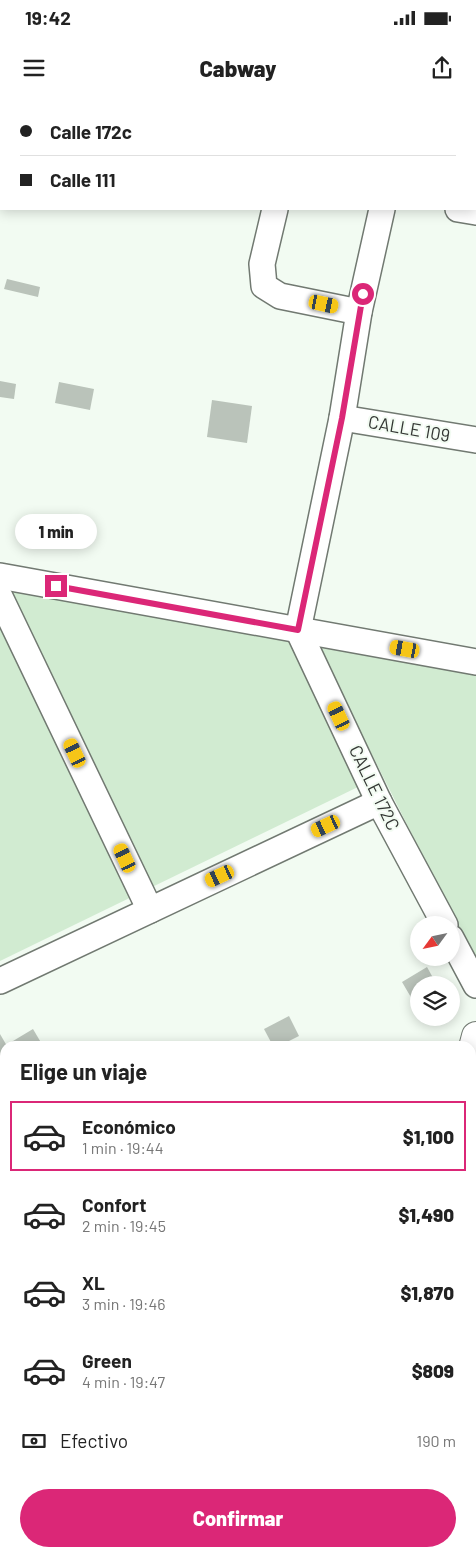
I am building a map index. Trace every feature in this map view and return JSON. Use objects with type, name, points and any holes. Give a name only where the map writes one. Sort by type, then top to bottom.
[{"type":"street","points":[[275,210],[262,264],[264,286],[280,296],[359,312]]},
{"type":"street","points":[[298,630],[342,418],[359,312],[382,210]]},
{"type":"street","name":"CALLE 109","points":[[342,418],[476,440]]},
{"type":"street","points":[[0,576],[476,662]]},
{"type":"street","points":[[0,597],[150,910]]},
{"type":"street","name":"CALLE 172C","points":[[298,630],[380,802],[440,916]]},
{"type":"street","points":[[0,981],[380,802]]},
{"type":"street","points":[[460,955],[476,985]]},
{"type":"green space","points":[[0,569],[281,623],[360,786],[0,961]]},
{"type":"green space","points":[[318,647],[476,675],[476,962],[460,930],[460,916],[453,916]]},
{"type":"building","points":[[7,279],[40,287],[38,297],[4,289]]},
{"type":"building","points":[[0,381],[16,384],[14,399],[0,397]]},
{"type":"building","points":[[59,382],[94,389],[90,410],[55,403]]},
{"type":"building","points":[[212,400],[252,406],[247,443],[207,437]]},
{"type":"building","points":[[427,967],[432,976],[412,976]]},
{"type":"building","points":[[410,977],[410,996],[402,982]]},
{"type":"building","points":[[289,1016],[299,1036],[289,1041],[270,1041],[264,1029]]},
{"type":"building","points":[[33,1029],[40,1041],[13,1041]]},
{"type":"route","points":[[56,586],[298,630],[342,418],[363,294]]}]
